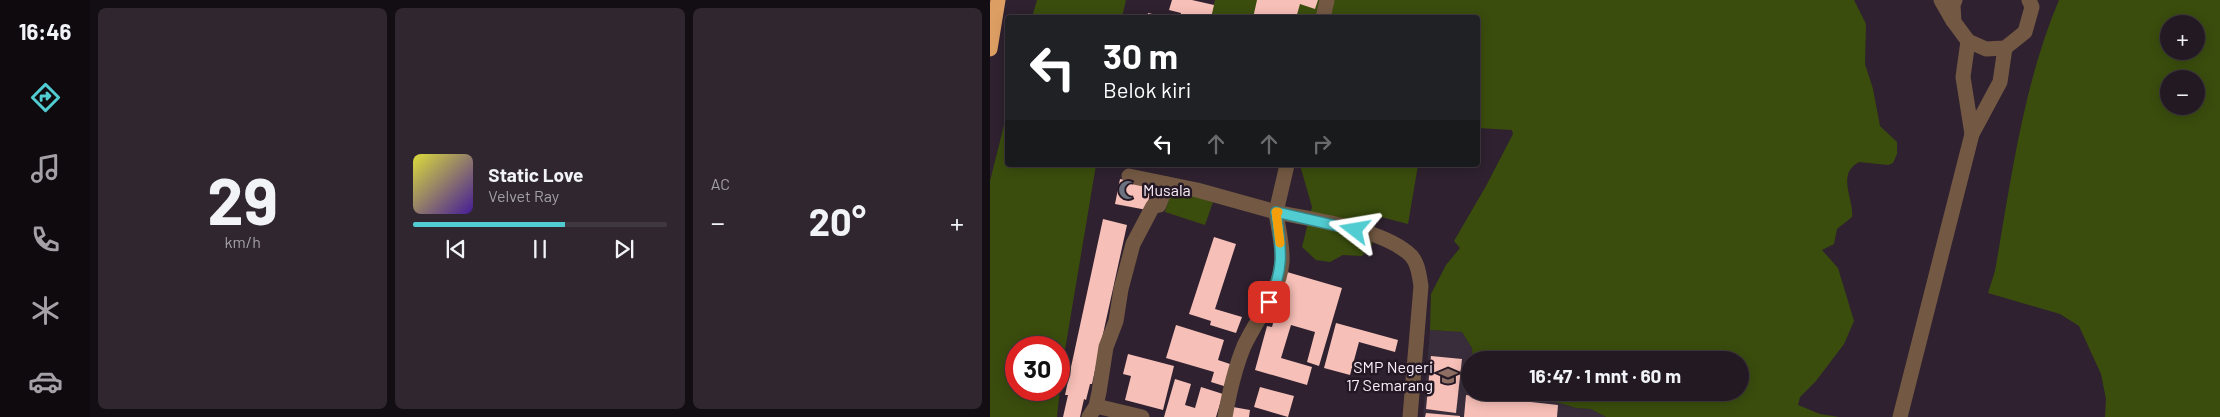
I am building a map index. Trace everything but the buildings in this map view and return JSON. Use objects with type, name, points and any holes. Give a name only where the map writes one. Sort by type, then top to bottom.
[{"type":"highway","points":[[990,49],[998,0]]},
{"type":"street","points":[[1324,15],[1327,0]]},
{"type":"street","points":[[1941,0],[1968,41],[1986,49],[2005,48],[2025,32],[2033,2]]},
{"type":"street","points":[[1954,22],[1953,5],[1955,0]]},
{"type":"street","points":[[1968,41],[1963,77],[1972,134]]},
{"type":"street","points":[[1900,417],[1972,134],[2000,82],[2005,48]]},
{"type":"street","points":[[1225,417],[1228,398],[1244,346],[1269,302],[1280,272],[1282,254],[1276,212],[1287,167]]},
{"type":"street","points":[[1129,176],[1197,190],[1382,238],[1408,253],[1418,268],[1421,286],[1410,417]]},
{"type":"street","points":[[1142,417],[1092,412],[1106,347],[1116,321],[1121,289],[1133,244],[1153,206],[1159,205],[1167,184]]},
{"type":"shaded area","name":"SMP Negeri 17 Semarang","points":[[1430,330],[1462,332],[1472,348],[1472,351],[1461,351],[1461,401],[1553,401],[1576,408],[1591,409],[1606,417],[1423,417]]},
{"type":"green space","points":[[1037,0],[1126,0],[1122,15],[1033,15]]},
{"type":"green space","points":[[1215,0],[1854,0],[1866,24],[1865,64],[1873,89],[1880,126],[1897,142],[1897,154],[1893,163],[1888,165],[1859,162],[1852,167],[1848,173],[1847,180],[1852,217],[1837,229],[1834,244],[1822,250],[1838,268],[1854,321],[1844,344],[1816,381],[1800,397],[1798,405],[1820,414],[1839,417],[1606,417],[1591,409],[1576,408],[1553,401],[1749,401],[1749,351],[1472,351],[1462,332],[1430,330],[1431,294],[1446,265],[1460,248],[1454,241],[1513,134],[1512,130],[1480,128],[1480,15],[1211,15]]},
{"type":"green space","points":[[2059,0],[2220,0],[2220,417],[2105,417],[2106,399],[2101,374],[2079,326],[2060,314],[1988,293],[1995,271],[2013,168],[2036,65]]},
{"type":"green space","points":[[1005,121],[1005,167],[1096,167],[1067,336],[1005,336],[1005,401],[1059,401],[1057,417],[990,417],[990,181]]},
{"type":"green space","points":[[1301,167],[1418,167],[1408,224],[1381,217],[1375,223],[1372,245],[1362,256],[1343,255],[1330,262],[1316,260],[1302,247],[1312,207]]},
{"type":"green space","points":[[1172,189],[1213,202],[1205,225],[1165,212]]},
{"type":"slow traffic","points":[[1278,212],[1276,212],[1280,243]]},
{"type":"place","name":"Musala","points":[[1128,190]]},
{"type":"place","name":"SMP Negeri 17 Semarang","points":[[1448,376]]},
{"type":"route","points":[[1269,302],[1282,263],[1276,212],[1355,230]]}]
